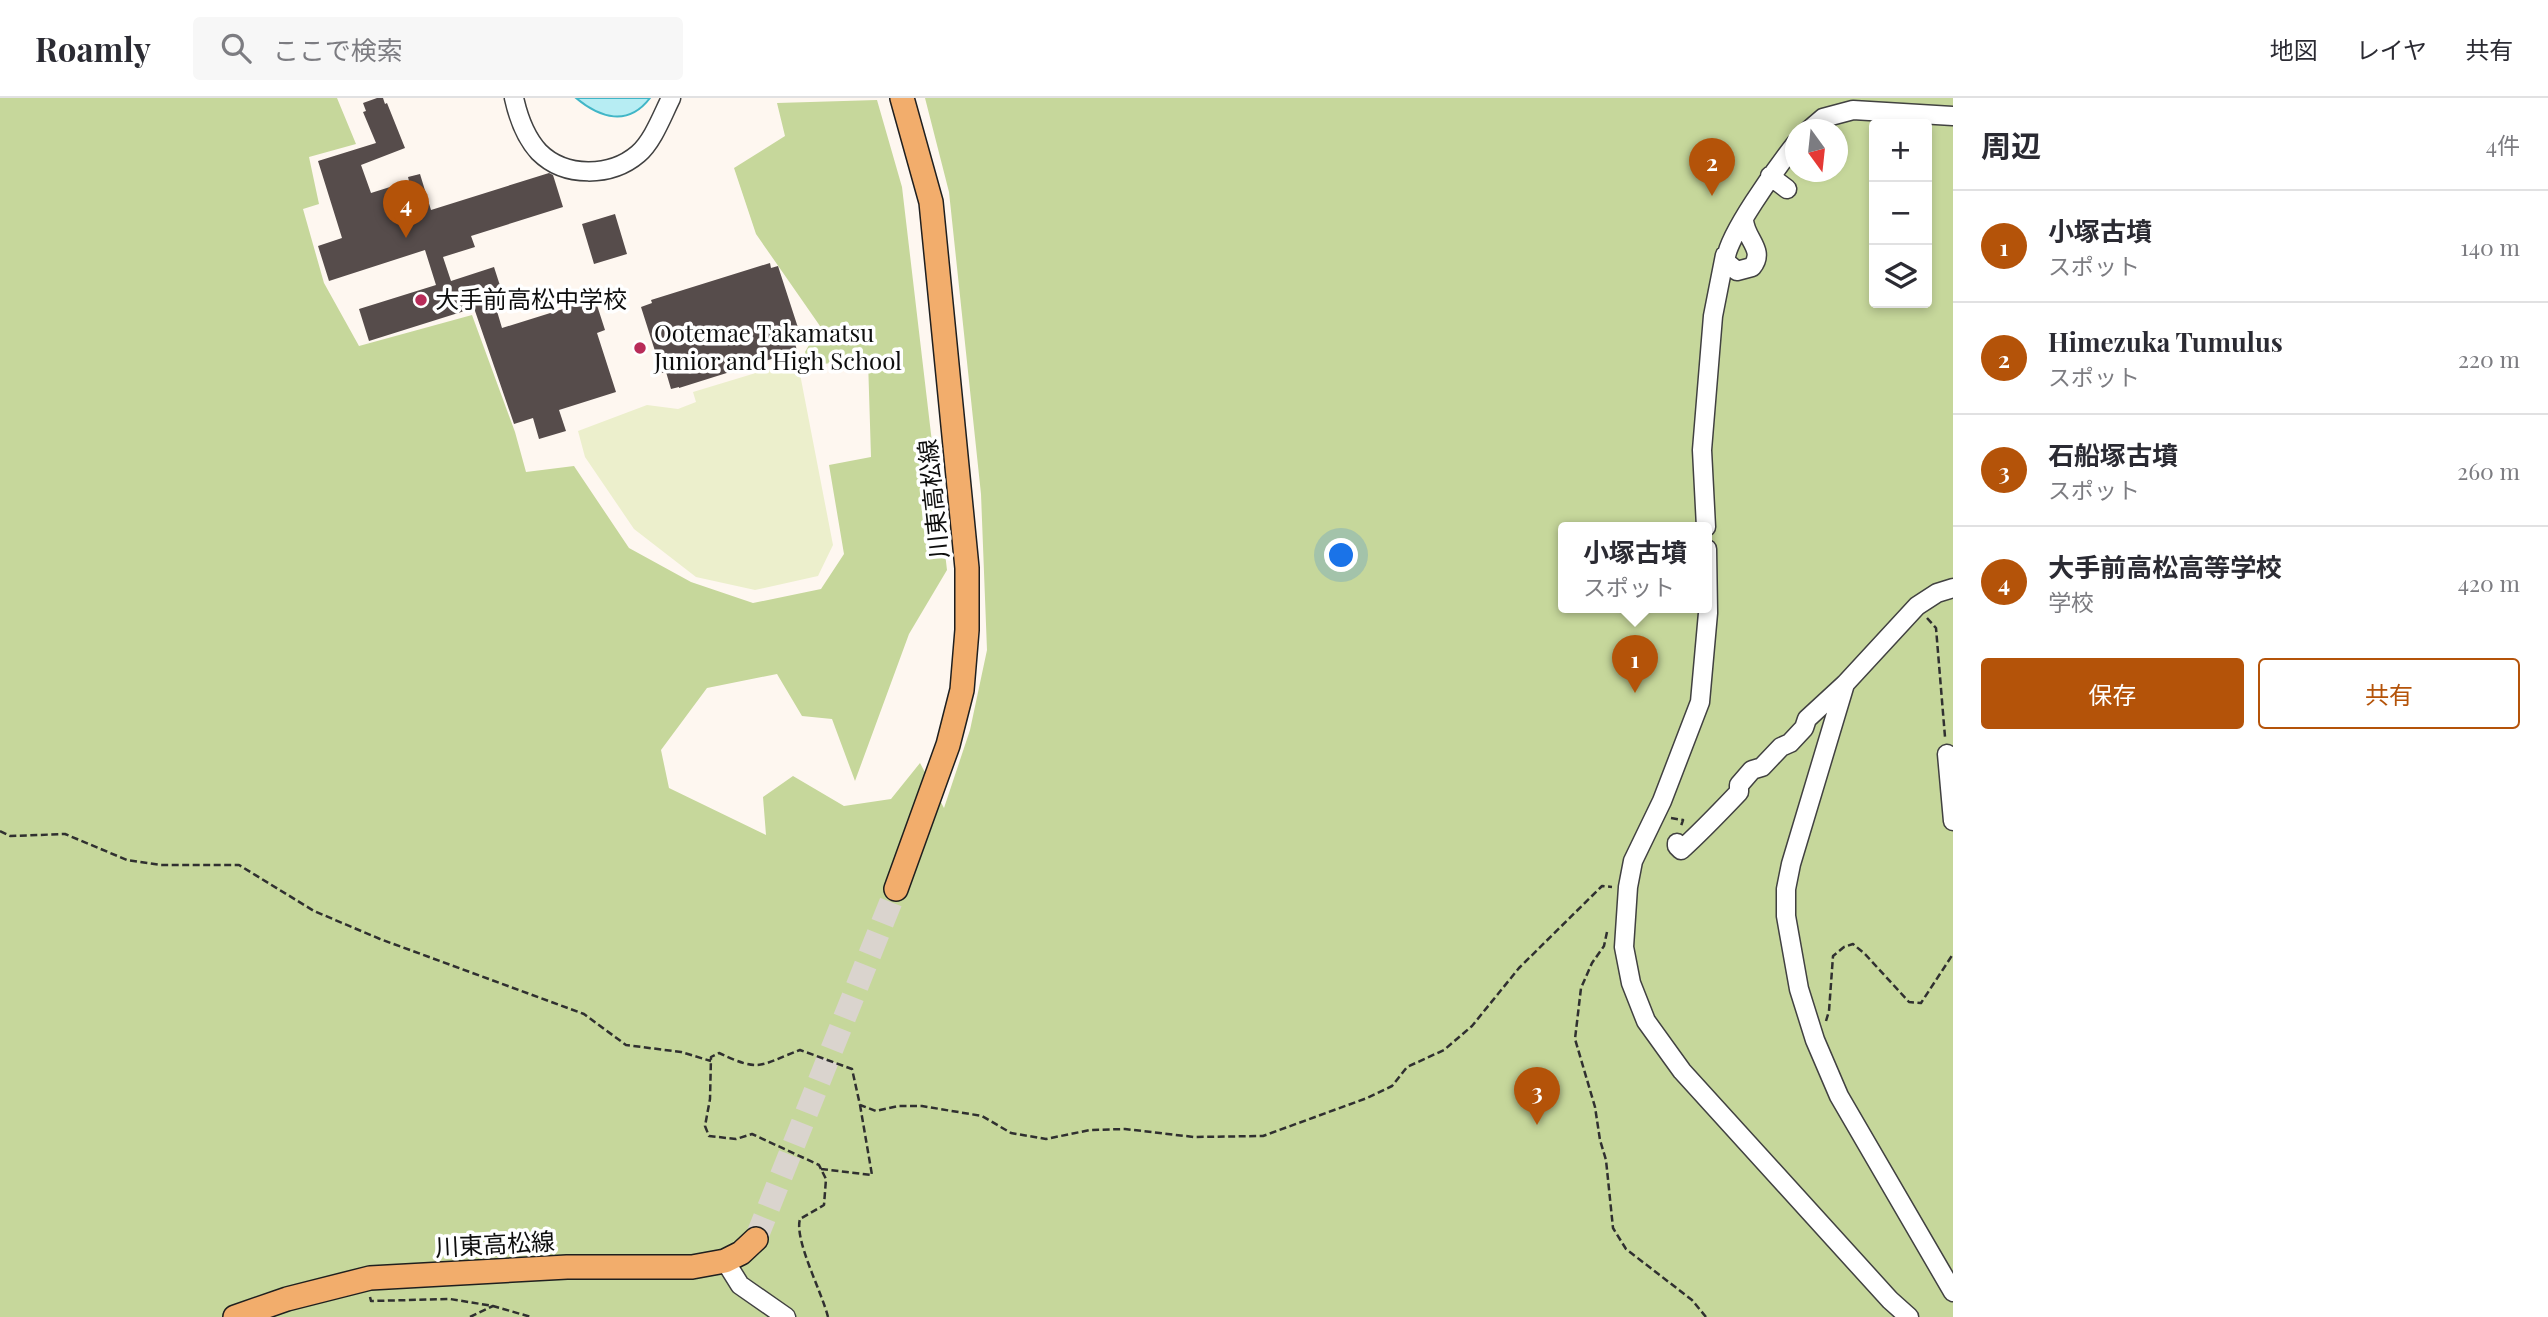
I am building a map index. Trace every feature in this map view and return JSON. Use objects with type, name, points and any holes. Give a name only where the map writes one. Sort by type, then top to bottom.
[{"type":"main road","name":"川東高松線","points":[[896,889],[948,745],[962,690],[967,630],[967,568],[931,202],[902,98]]},
{"type":"main road","name":"川東高松線","points":[[235,1317],[288,1298],[370,1278],[567,1267],[692,1267],[725,1261],[741,1253],[756,1239]]},
{"type":"street","points":[[514,98],[525,130],[539,151],[557,164],[578,171],[606,171],[622,165],[640,153],[671,98]]},
{"type":"street","points":[[1822,119],[1853,110],[1953,116]]},
{"type":"street","points":[[1706,522],[1702,450],[1713,316],[1724,255],[1770,176],[1785,157]]},
{"type":"street","points":[[1770,176],[1787,189]]},
{"type":"street","points":[[1724,255],[1726,262],[1737,271],[1752,267],[1758,260],[1758,252],[1747,234],[1744,220]]},
{"type":"street","points":[[1677,843],[1681,850],[1711,824],[1715,816],[1739,792],[1739,785],[1752,770],[1762,767],[1781,747],[1790,743],[1804,727],[1807,719],[1845,684],[1917,606],[1937,593],[1953,588]]},
{"type":"street","points":[[1708,613],[1700,702],[1662,801],[1633,861],[1628,887],[1624,947],[1631,983],[1646,1021],[1682,1071],[1909,1317]]},
{"type":"street","points":[[1845,684],[1791,864],[1786,916],[1799,989],[1839,1096],[1953,1292]]},
{"type":"street","points":[[1947,754],[1953,821]]},
{"type":"street","points":[[725,1261],[740,1285],[786,1317]]},
{"type":"path","points":[[1917,606],[1936,628],[1947,754]]},
{"type":"path","points":[[0,831],[10,836],[65,834],[127,860],[239,865],[314,911],[380,939],[584,1014],[626,1045],[681,1052],[711,1061]]},
{"type":"path","points":[[860,1105],[876,1111],[898,1106],[922,1106],[982,1116],[1012,1133],[1046,1139],[1090,1130],[1125,1129],[1194,1137],[1263,1136],[1367,1098],[1392,1086],[1407,1067],[1444,1050],[1472,1026],[1519,968],[1602,886],[1628,887]]},
{"type":"path","points":[[1608,929],[1604,946],[1592,963],[1581,988],[1575,1039],[1595,1107],[1606,1160],[1613,1228],[1626,1249],[1692,1300],[1706,1317]]},
{"type":"path","points":[[1819,1048],[1829,1011],[1833,956],[1844,947],[1853,944],[1909,1002],[1920,1003],[1953,954]]},
{"type":"path","points":[[821,1169],[872,1175],[852,1069],[800,1049],[765,1066],[750,1065],[719,1053],[711,1057],[710,1099],[705,1126],[709,1136],[736,1139],[752,1134],[818,1165],[826,1178],[824,1205],[800,1219],[798,1226],[800,1243],[816,1278],[828,1317]]},
{"type":"path","points":[[369,1294],[371,1301],[450,1299],[493,1306],[531,1317]]},
{"type":"path","points":[[470,1317],[493,1306]]},
{"type":"green space","points":[[0,98],[337,98],[356,144],[309,157],[319,204],[303,209],[324,283],[359,346],[472,315],[515,432],[526,472],[574,466],[629,548],[691,582],[753,603],[821,589],[844,554],[829,465],[871,457],[868,360],[810,365],[805,352],[820,326],[756,234],[734,168],[785,136],[777,103],[877,100],[902,187],[947,570],[909,634],[855,781],[832,719],[802,716],[777,674],[707,688],[661,750],[669,788],[766,835],[763,797],[793,776],[844,806],[891,799],[920,763],[944,808],[970,730],[987,650],[981,494],[949,192],[925,98],[1953,98],[1953,1317],[0,1317]]},
{"type":"green space","points":[[782,365],[800,374],[833,545],[818,576],[755,590],[696,577],[634,529],[585,457],[578,431],[647,405],[678,409],[696,402],[693,392]]},
{"type":"water","points":[[576,98],[650,98],[633,113],[614,116],[595,111]]},
{"type":"building","points":[[383,98],[385,104],[387,103],[405,148],[361,165],[371,193],[409,181],[408,177],[420,174],[431,210],[549,173],[553,175],[563,207],[471,236],[475,247],[443,257],[451,281],[494,267],[504,298],[494,301],[502,328],[595,299],[605,330],[597,333],[616,392],[559,410],[566,431],[539,439],[533,418],[514,424],[474,308],[369,341],[359,309],[436,285],[425,250],[329,281],[318,246],[342,238],[318,161],[376,143],[363,112],[366,111],[363,103]]},
{"type":"building","points":[[615,214],[627,254],[594,264],[582,224]]},
{"type":"building","points":[[770,263],[771,268],[778,266],[802,340],[795,343],[797,351],[671,389],[666,372],[662,373],[641,307],[652,303],[651,300]]},
{"type":"tunnel","points":[[756,1239],[896,889]]},
{"type":"place","name":"Himezuka Tumulus","points":[[1712,196]]},
{"type":"place","name":"大手前高松高等学校","points":[[406,238]]},
{"type":"place","name":"大手前高松中学校","points":[[421,300]]},
{"type":"place","name":"Ootemae Takamatsu Junior and High School","points":[[640,348]]},
{"type":"place","name":"小塚古墳","points":[[1635,693]]},
{"type":"place","name":"石船塚古墳","points":[[1537,1125]]}]
